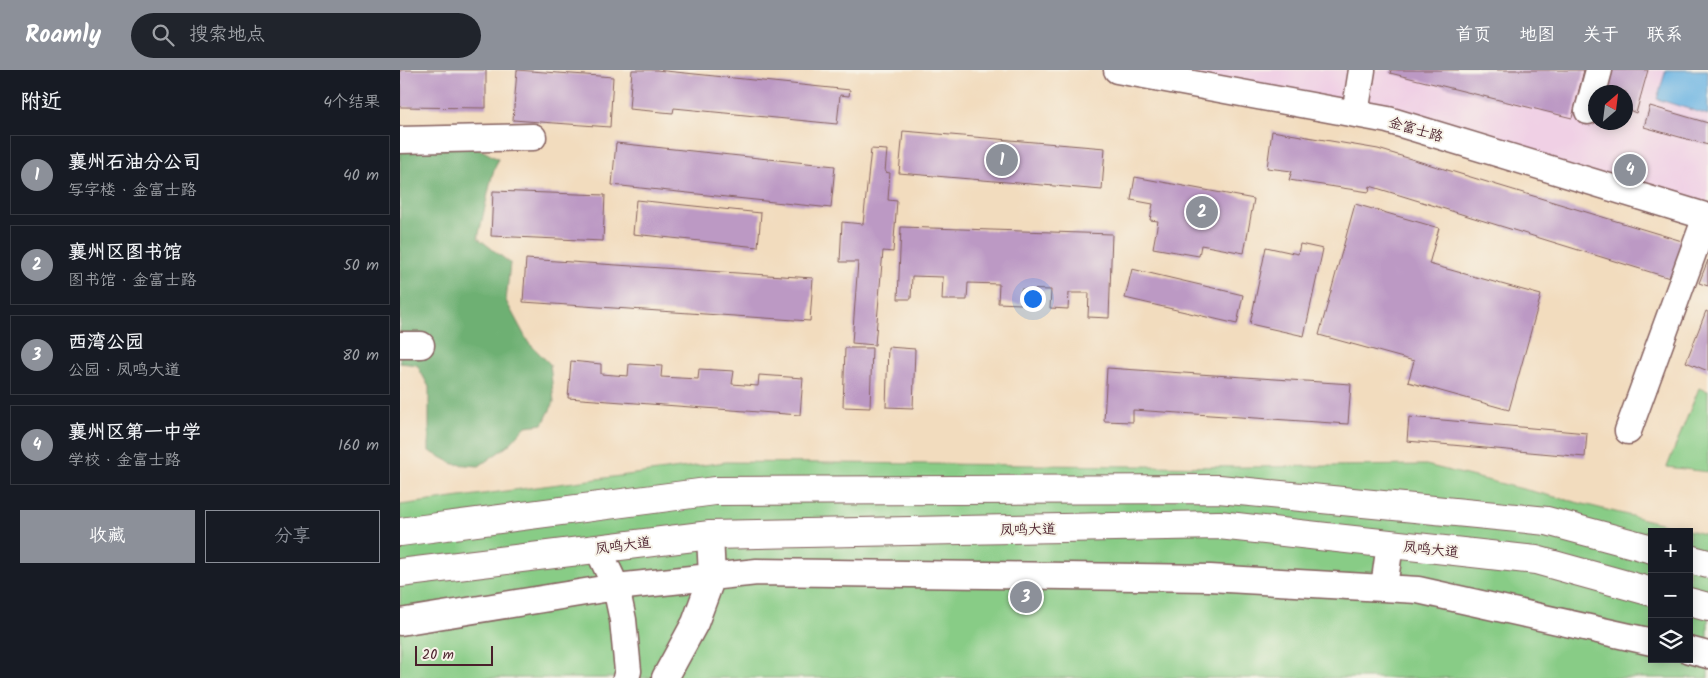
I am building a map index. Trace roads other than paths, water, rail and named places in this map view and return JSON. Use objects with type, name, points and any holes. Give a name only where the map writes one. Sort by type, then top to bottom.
[{"type":"main road","points":[[400,532],[715,491],[1219,489],[1547,521],[1648,548]]},
{"type":"main road","name":"凤鸣大道","points":[[400,573],[710,535],[1219,525],[1536,560],[1648,591]]},
{"type":"main road","points":[[1693,560],[1708,564]]},
{"type":"main road","points":[[1693,603],[1708,607]]},
{"type":"street","name":"金富士路","points":[[1117,70],[1388,120],[1707,217]]},
{"type":"street","points":[[1355,114],[1362,70]]},
{"type":"street","points":[[1595,85],[1599,70]]},
{"type":"street","points":[[400,140],[533,138]]},
{"type":"street","points":[[1628,431],[1707,217]]},
{"type":"street","points":[[665,678],[695,624],[712,577],[710,535]]},
{"type":"street","points":[[1384,588],[1390,544]]},
{"type":"street","points":[[598,549],[616,587],[624,620],[628,671],[626,678]]},
{"type":"street","points":[[400,622],[616,587],[757,572],[1210,578],[1418,590],[1648,641]]},
{"type":"street","points":[[1693,651],[1708,655]]},
{"type":"water","points":[[1666,70],[1708,70],[1708,115],[1657,99]]},
{"type":"place","name":"襄州石油分公司","points":[[1002,160]]},
{"type":"place","name":"襄州区第一中学","points":[[1630,170]]},
{"type":"place","name":"襄州区图书馆","points":[[1202,212]]},
{"type":"place","name":"西湾公园","points":[[1026,597]]}]
